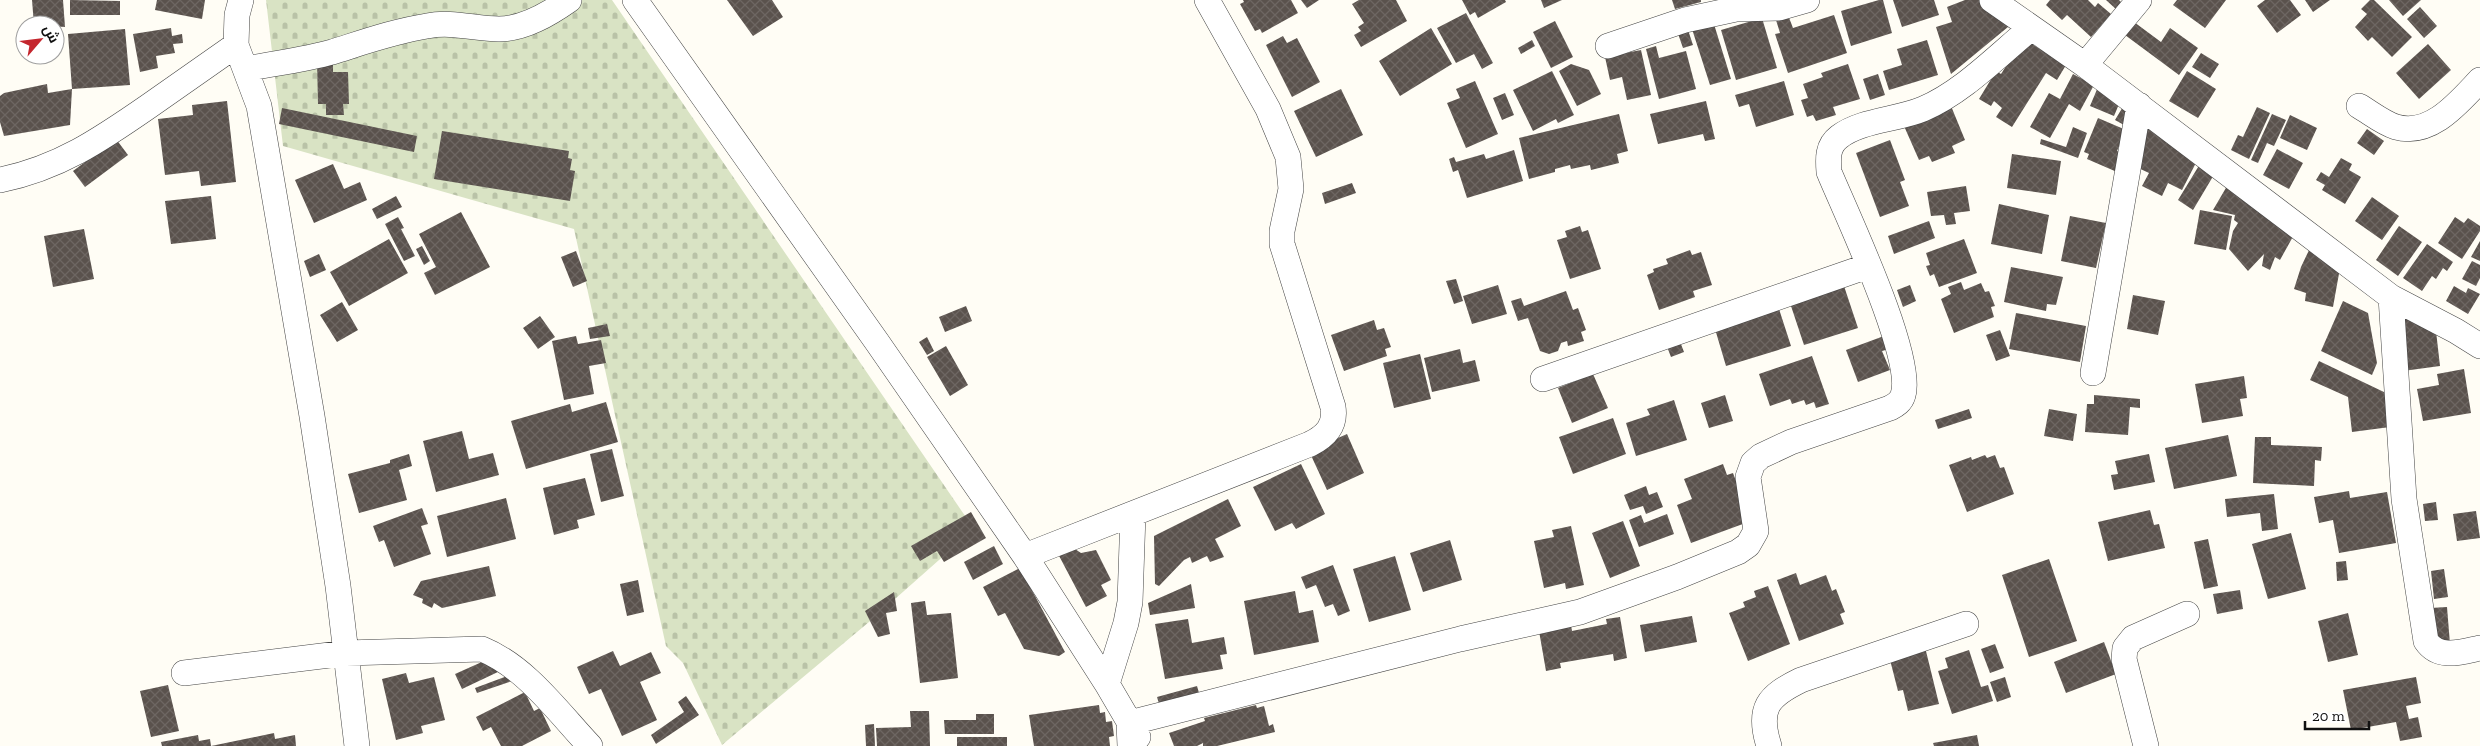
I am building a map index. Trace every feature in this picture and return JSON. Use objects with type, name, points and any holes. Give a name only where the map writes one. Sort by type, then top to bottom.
[{"type":"street","points":[[241,0],[237,15],[236,45],[259,106],[265,140],[315,435],[346,653],[357,746]]},
{"type":"street","points":[[246,69],[316,56],[384,35],[431,25],[448,24],[500,29],[517,26],[546,14],[569,0]]},
{"type":"street","points":[[635,0],[877,342],[1025,556],[1107,684],[1129,735],[1144,746]]},
{"type":"street","points":[[1025,556],[1310,444],[1326,434],[1334,420],[1333,407],[1282,244],[1282,231],[1292,178],[1285,145],[1244,64],[1207,0]]},
{"type":"street","points":[[1608,46],[1685,20],[1736,9],[1779,8],[1807,0]]},
{"type":"street","points":[[1992,0],[2139,105],[2391,297],[2456,331],[2480,346]]},
{"type":"street","points":[[2085,65],[2139,0]]},
{"type":"street","points":[[1129,735],[1460,639],[1580,612],[1677,577],[1738,552],[1748,545],[1756,531],[1748,477],[1753,463],[1760,456],[1791,442],[1868,417],[1895,405],[1902,398],[1905,385],[1900,355],[1868,266],[1829,172],[1827,156],[1831,146],[1838,138],[1849,131],[1897,119],[1938,102],[1954,92],[2030,28]]},
{"type":"street","points":[[0,180],[47,168],[73,156],[104,137],[236,45]]},
{"type":"street","points":[[2359,106],[2395,127],[2420,126],[2437,120],[2452,109],[2480,80]]},
{"type":"street","points":[[2092,373],[2139,105]]},
{"type":"street","points":[[1543,379],[1868,266]]},
{"type":"street","points":[[2391,297],[2404,499],[2426,641],[2431,649],[2448,654],[2480,648]]},
{"type":"street","points":[[1107,684],[1126,623],[1130,602],[1133,514]]},
{"type":"street","points":[[2146,746],[2124,659],[2125,648],[2133,638],[2187,614]]},
{"type":"street","points":[[1768,746],[1765,719],[1767,706],[1778,691],[1801,680],[1966,624]]},
{"type":"street","points":[[184,673],[346,653],[482,649],[499,656],[514,668],[590,746]]},
{"type":"green space","points":[[266,0],[612,0],[974,529],[869,622],[722,745],[683,663],[666,646],[574,229],[283,146]]},
{"type":"building","points":[[32,0],[63,0],[64,15],[33,15]]},
{"type":"building","points":[[70,0],[120,1],[120,15],[70,15]]},
{"type":"building","points":[[157,0],[205,0],[202,19],[155,10]]},
{"type":"building","points":[[727,0],[772,0],[783,17],[753,36]]},
{"type":"building","points":[[1243,0],[1291,0],[1298,13],[1262,33],[1260,29],[1255,31],[1240,4],[1244,2]]},
{"type":"building","points":[[1301,0],[1319,0],[1307,8]]},
{"type":"building","points":[[1359,0],[1396,0],[1407,21],[1361,47],[1354,35],[1361,31],[1358,27],[1364,23],[1352,4]]},
{"type":"building","points":[[1462,0],[1505,0],[1506,2],[1478,18],[1475,12],[1470,15]]},
{"type":"building","points":[[1541,0],[1562,0],[1544,8]]},
{"type":"building","points":[[1672,0],[1701,0],[1701,2],[1675,9]]},
{"type":"building","points":[[1883,0],[1892,33],[1851,46],[1841,11]]},
{"type":"building","points":[[1893,0],[1934,0],[1939,15],[1902,27]]},
{"type":"building","points":[[1965,0],[1989,0],[2014,22],[1951,74],[1936,27],[1952,22],[1947,7]]},
{"type":"building","points":[[2050,0],[2088,0],[2095,7],[2098,3],[2111,14],[2091,37],[2067,15],[2062,20],[2046,5]]},
{"type":"building","points":[[2106,0],[2119,0],[2124,5],[2118,11]]},
{"type":"building","points":[[2177,0],[2226,0],[2205,28],[2173,5]]},
{"type":"building","points":[[2265,0],[2290,0],[2301,15],[2277,33],[2257,6]]},
{"type":"building","points":[[2305,0],[2330,0],[2313,12]]},
{"type":"building","points":[[2370,0],[2374,0],[2412,37],[2392,57],[2372,37],[2368,41],[2355,27],[2367,14],[2361,9]]},
{"type":"building","points":[[2389,0],[2421,0],[2403,16]]},
{"type":"building","points":[[2420,7],[2437,26],[2424,38],[2407,19]]},
{"type":"building","points":[[1466,13],[1493,63],[1482,69],[1474,54],[1456,63],[1437,28]]},
{"type":"building","points":[[1788,15],[1793,28],[1834,15],[1847,53],[1788,73],[1775,34],[1780,33],[1776,20]]},
{"type":"building","points":[[1762,18],[1777,68],[1736,80],[1721,30]]},
{"type":"building","points":[[1555,21],[1573,57],[1551,68],[1533,32]]},
{"type":"building","points":[[1713,21],[1731,79],[1710,85],[1692,29]]},
{"type":"building","points":[[2134,22],[2161,42],[2170,28],[2198,48],[2179,75],[2125,35]]},
{"type":"building","points":[[1686,24],[1693,45],[1683,48],[1676,28]]},
{"type":"building","points":[[171,28],[172,36],[182,34],[183,43],[173,44],[175,53],[156,56],[158,68],[140,72],[133,34]]},
{"type":"building","points":[[1431,28],[1452,64],[1400,96],[1379,61]]},
{"type":"building","points":[[125,29],[130,85],[72,89],[68,34]]},
{"type":"building","points":[[1283,36],[1287,43],[1297,38],[1320,82],[1292,97],[1266,45]]},
{"type":"building","points":[[1532,40],[1535,46],[1521,54],[1518,48]]},
{"type":"building","points":[[1927,40],[1938,75],[1889,90],[1883,71],[1902,65],[1897,49]]},
{"type":"building","points":[[2027,41],[2066,65],[2057,80],[2046,73],[2012,127],[1996,117],[2002,108],[1994,101],[1991,106],[1979,99],[1996,71],[2001,74],[2015,52]]},
{"type":"building","points":[[2428,44],[2451,70],[2419,99],[2396,73]]},
{"type":"building","points":[[1656,46],[1659,58],[1686,51],[1696,89],[1659,99],[1646,49]]},
{"type":"building","points":[[1641,50],[1651,95],[1627,100],[1622,77],[1610,80],[1605,57]]},
{"type":"building","points":[[2201,53],[2219,64],[2210,78],[2192,67]]},
{"type":"building","points":[[317,60],[333,60],[333,72],[348,72],[349,104],[343,104],[344,115],[326,115],[326,104],[318,104]]},
{"type":"building","points":[[1571,64],[1589,70],[1601,94],[1577,106],[1559,71]]},
{"type":"building","points":[[1848,64],[1860,99],[1833,107],[1836,115],[1816,121],[1813,115],[1807,117],[1801,100],[1808,98],[1803,84],[1823,77],[1821,73]]},
{"type":"building","points":[[1552,71],[1574,115],[1558,123],[1556,119],[1533,131],[1513,90]]},
{"type":"building","points":[[2187,71],[2216,89],[2198,118],[2169,101]]},
{"type":"building","points":[[1878,74],[1885,95],[1870,100],[1863,79]]},
{"type":"building","points":[[2073,74],[2094,85],[2080,111],[2069,104],[2050,138],[2030,127],[2049,93],[2060,99]]},
{"type":"building","points":[[1475,81],[1498,134],[1466,148],[1447,103],[1460,98],[1456,89]]},
{"type":"building","points":[[1784,81],[1794,115],[1756,127],[1749,104],[1739,107],[1735,95]]},
{"type":"building","points":[[47,84],[48,93],[72,89],[70,125],[4,136],[0,122],[0,96],[4,93]]},
{"type":"building","points":[[2098,87],[2122,97],[2114,116],[2090,106]]},
{"type":"building","points":[[1341,89],[1363,135],[1316,157],[1294,111]]},
{"type":"building","points":[[1505,93],[1514,115],[1502,120],[1493,98]]},
{"type":"building","points":[[227,101],[236,182],[201,186],[199,171],[165,175],[158,119],[193,115],[192,105]]},
{"type":"building","points":[[1706,101],[1715,139],[1705,141],[1703,134],[1658,144],[1650,114]]},
{"type":"building","points":[[2124,105],[2133,111],[2124,125],[2115,120]]},
{"type":"building","points":[[1951,106],[1965,140],[1952,146],[1955,153],[1932,162],[1929,156],[1919,160],[1904,126]]},
{"type":"building","points":[[2257,107],[2270,113],[2249,159],[2231,150],[2238,135],[2243,137]]},
{"type":"building","points":[[282,108],[417,136],[414,152],[279,124]]},
{"type":"building","points":[[1619,114],[1628,151],[1617,154],[1619,163],[1591,170],[1590,165],[1571,169],[1570,165],[1555,169],[1555,172],[1529,179],[1519,138]]},
{"type":"building","points":[[2272,114],[2286,120],[2274,146],[2267,143],[2258,163],[2251,160]]},
{"type":"building","points":[[2290,115],[2317,128],[2307,150],[2280,138]]},
{"type":"building","points":[[2146,117],[2200,155],[2182,190],[2168,183],[2162,196],[2142,186],[2149,173],[2132,165]]},
{"type":"building","points":[[2098,118],[2126,130],[2117,151],[2124,154],[2117,172],[2087,159],[2089,154],[2084,152]]},
{"type":"building","points":[[2073,127],[2087,133],[2078,158],[2040,144],[2041,139],[2066,147]]},
{"type":"building","points":[[2367,129],[2384,141],[2374,155],[2357,143]]},
{"type":"building","points":[[442,131],[569,151],[568,158],[572,159],[570,170],[575,171],[570,201],[434,179]]},
{"type":"building","points":[[116,139],[128,155],[85,187],[73,171]]},
{"type":"building","points":[[1890,140],[1905,180],[1900,182],[1909,206],[1880,217],[1856,153]]},
{"type":"building","points":[[2277,149],[2303,163],[2289,189],[2263,175]]},
{"type":"building","points":[[1514,150],[1523,181],[1467,198],[1458,170],[1453,172],[1449,159],[1454,157],[1456,162],[1484,154],[1486,159]]},
{"type":"building","points":[[2012,154],[2061,161],[2056,195],[2007,188]]},
{"type":"building","points":[[2341,158],[2352,164],[2349,170],[2361,177],[2345,204],[2322,190],[2325,185],[2316,180],[2321,172],[2329,177]]},
{"type":"building","points":[[2203,159],[2218,168],[2193,210],[2178,200]]},
{"type":"building","points":[[333,164],[344,189],[360,182],[367,200],[314,223],[295,180]]},
{"type":"building","points":[[2230,181],[2296,231],[2280,260],[2275,257],[2270,270],[2262,266],[2264,254],[2248,271],[2229,249],[2233,231],[2238,223],[2234,220],[2235,215],[2213,210]]},
{"type":"building","points":[[1352,183],[1356,193],[1325,204],[1322,193]]},
{"type":"building","points":[[1966,186],[1970,211],[1954,213],[1956,224],[1946,225],[1944,215],[1931,216],[1927,192]]},
{"type":"building","points":[[211,196],[216,239],[171,244],[165,201]]},
{"type":"building","points":[[396,196],[402,207],[377,219],[372,209]]},
{"type":"building","points":[[2372,197],[2399,216],[2382,240],[2355,221]]},
{"type":"building","points":[[1999,204],[2049,215],[2042,254],[1991,244]]},
{"type":"building","points":[[2200,210],[2232,216],[2226,250],[2194,244]]},
{"type":"building","points":[[461,212],[490,267],[435,295],[424,273],[436,267],[419,234]]},
{"type":"building","points":[[2070,216],[2106,223],[2096,268],[2061,261]]},
{"type":"building","points":[[398,217],[404,228],[401,229],[415,256],[404,261],[385,224]]},
{"type":"building","points":[[2455,217],[2464,223],[2468,218],[2480,226],[2480,231],[2462,259],[2438,243]]},
{"type":"building","points":[[1929,221],[1935,238],[1894,254],[1888,236]]},
{"type":"building","points":[[1580,226],[1582,232],[1588,230],[1601,269],[1570,279],[1557,240],[1567,237],[1565,231]]},
{"type":"building","points":[[2399,226],[2422,242],[2398,276],[2376,260]]},
{"type":"building","points":[[84,229],[94,279],[53,287],[44,236]]},
{"type":"building","points":[[389,239],[408,273],[349,306],[330,272]]},
{"type":"building","points":[[1964,239],[1977,273],[1939,287],[1934,274],[1930,276],[1926,266],[1930,265],[1926,253]]},
{"type":"building","points":[[2480,241],[2480,261],[2471,257]]},
{"type":"building","points":[[2427,244],[2453,262],[2447,271],[2443,268],[2436,279],[2432,276],[2422,291],[2403,278]]},
{"type":"building","points":[[422,246],[430,261],[424,265],[416,249]]},
{"type":"building","points":[[2310,248],[2340,268],[2333,307],[2305,301],[2306,293],[2294,289]]},
{"type":"building","points":[[1690,250],[1692,255],[1701,252],[1712,285],[1693,291],[1695,297],[1659,310],[1647,275],[1654,272],[1653,269],[1668,264],[1666,259]]},
{"type":"building","points":[[576,251],[587,281],[573,287],[561,257]]},
{"type":"building","points":[[319,254],[326,270],[310,277],[304,261]]},
{"type":"building","points":[[2472,261],[2480,265],[2480,278],[2476,286],[2462,279]]},
{"type":"building","points":[[2011,267],[2063,277],[2056,305],[2047,304],[2046,311],[2004,302]]},
{"type":"building","points":[[1456,279],[1463,301],[1454,304],[1446,281]]},
{"type":"building","points":[[1961,282],[1964,290],[1981,283],[1985,292],[1989,291],[1995,306],[1991,307],[1994,317],[1954,333],[1941,299],[1951,294],[1948,287]]},
{"type":"building","points":[[1843,283],[1858,328],[1804,345],[1789,300]]},
{"type":"building","points":[[1498,285],[1507,314],[1472,324],[1463,296]]},
{"type":"building","points":[[1910,285],[1916,301],[1903,307],[1897,290]]},
{"type":"building","points":[[2454,286],[2466,293],[2468,288],[2480,294],[2468,314],[2446,301]]},
{"type":"building","points":[[1566,291],[1573,310],[1578,308],[1586,330],[1581,332],[1584,341],[1568,346],[1567,341],[1561,343],[1558,351],[1549,354],[1540,351],[1528,318],[1518,321],[1511,301],[1521,298],[1524,306]]},
{"type":"building","points":[[2133,295],[2165,301],[2158,335],[2127,329]]},
{"type":"building","points":[[2343,301],[2368,313],[2377,363],[2372,375],[2321,351]]},
{"type":"building","points":[[342,302],[358,330],[337,342],[320,315]]},
{"type":"building","points":[[966,306],[972,321],[945,332],[939,317]]},
{"type":"building","points":[[2400,308],[2436,331],[2440,366],[2403,371]]},
{"type":"building","points":[[1779,309],[1791,346],[1726,366],[1715,329]]},
{"type":"building","points":[[2016,313],[2086,326],[2080,362],[2009,349]]},
{"type":"building","points":[[540,316],[555,337],[538,349],[523,328]]},
{"type":"building","points":[[1374,320],[1377,330],[1384,328],[1391,347],[1385,349],[1387,356],[1344,371],[1331,335]]},
{"type":"building","points":[[607,324],[610,336],[590,339],[588,328]]},
{"type":"building","points":[[2000,330],[2010,356],[1996,361],[1986,335]]},
{"type":"building","points":[[1677,334],[1684,352],[1671,357],[1664,339]]},
{"type":"building","points":[[576,336],[578,344],[601,340],[606,363],[589,366],[594,394],[564,400],[552,341]]},
{"type":"building","points":[[1884,336],[1889,349],[1882,351],[1890,370],[1858,382],[1846,350]]},
{"type":"building","points":[[927,337],[934,351],[927,355],[919,342]]},
{"type":"building","points":[[946,346],[968,385],[950,396],[927,357]]},
{"type":"building","points":[[1460,349],[1463,363],[1475,360],[1480,381],[1432,392],[1424,358]]},
{"type":"building","points":[[1420,354],[1431,399],[1394,408],[1383,363]]},
{"type":"building","points":[[1812,356],[1829,404],[1816,408],[1814,402],[1806,405],[1804,400],[1792,404],[1790,399],[1770,406],[1759,374]]},
{"type":"building","points":[[2319,361],[2386,393],[2390,427],[2352,432],[2348,397],[2310,380]]},
{"type":"building","points":[[2464,369],[2471,413],[2423,421],[2417,389],[2439,385],[2437,374]]},
{"type":"building","points":[[1593,374],[1608,408],[1572,423],[1558,388]]},
{"type":"building","points":[[2244,376],[2247,398],[2240,399],[2243,416],[2202,423],[2195,384]]},
{"type":"building","points":[[1725,395],[1733,421],[1709,428],[1701,403]]},
{"type":"building","points":[[2094,395],[2140,399],[2140,408],[2130,407],[2128,435],[2085,432],[2087,404],[2094,404]]},
{"type":"building","points":[[1674,400],[1687,440],[1636,456],[1626,423],[1650,415],[1647,409]]},
{"type":"building","points":[[606,402],[618,442],[526,469],[511,421],[570,404],[572,412]]},
{"type":"building","points":[[1969,409],[1972,418],[1938,429],[1935,420]]},
{"type":"building","points":[[2049,409],[2077,414],[2073,441],[2044,436]]},
{"type":"building","points":[[1613,418],[1626,454],[1573,474],[1559,437]]},
{"type":"building","points":[[462,431],[469,459],[493,453],[499,475],[436,492],[423,441]]},
{"type":"building","points":[[1347,434],[1364,473],[1327,490],[1309,451]]},
{"type":"building","points":[[2228,435],[2237,476],[2174,489],[2165,448]]},
{"type":"building","points":[[2255,437],[2271,437],[2271,445],[2322,447],[2321,461],[2315,460],[2314,486],[2253,483]]},
{"type":"building","points":[[612,449],[624,496],[601,502],[590,454]]},
{"type":"building","points":[[409,454],[412,466],[399,470],[407,500],[359,513],[348,474],[390,463],[390,460]]},
{"type":"building","points":[[2149,454],[2155,482],[2114,490],[2111,475],[2118,474],[2115,461]]},
{"type":"building","points":[[1985,455],[1987,458],[1995,455],[2000,468],[2004,467],[2014,494],[1967,512],[1949,465],[1971,457],[1972,460]]},
{"type":"building","points":[[1301,464],[1325,514],[1296,529],[1292,523],[1275,531],[1253,487]]},
{"type":"building","points":[[1723,464],[1727,475],[1733,473],[1751,521],[1691,543],[1677,505],[1692,499],[1684,479]]},
{"type":"building","points":[[585,478],[595,515],[577,520],[579,528],[554,535],[543,488]]},
{"type":"building","points":[[1646,486],[1649,495],[1657,492],[1663,507],[1646,514],[1643,506],[1630,510],[1624,495]]},
{"type":"building","points":[[2349,491],[2350,498],[2387,492],[2396,543],[2339,553],[2333,520],[2319,523],[2314,497]]},
{"type":"building","points":[[2274,494],[2278,529],[2262,531],[2260,513],[2227,517],[2225,499]]},
{"type":"building","points":[[506,498],[516,539],[447,557],[437,516]]},
{"type":"building","points":[[1228,499],[1241,526],[1215,539],[1224,557],[1210,562],[1207,556],[1192,563],[1190,557],[1184,560],[1159,586],[1155,584],[1154,536]]},
{"type":"building","points":[[2436,502],[2438,520],[2425,521],[2423,504]]},
{"type":"building","points":[[422,508],[428,524],[421,526],[431,554],[394,567],[384,540],[379,542],[373,526]]},
{"type":"building","points":[[2150,510],[2154,525],[2159,524],[2165,548],[2108,561],[2098,522]]},
{"type":"building","points":[[2476,511],[2480,538],[2457,541],[2453,514]]},
{"type":"building","points":[[971,512],[986,538],[944,562],[937,551],[920,561],[911,546]]},
{"type":"building","points":[[1667,514],[1674,534],[1639,547],[1629,520],[1641,515],[1644,523]]},
{"type":"building","points":[[1623,521],[1640,566],[1610,578],[1592,533]]},
{"type":"building","points":[[1571,526],[1584,585],[1566,589],[1565,583],[1544,588],[1534,541],[1554,537],[1552,530]]},
{"type":"building","points":[[2291,533],[2306,589],[2268,599],[2252,544]]},
{"type":"building","points":[[2208,539],[2218,586],[2204,589],[2194,542]]},
{"type":"building","points":[[1450,540],[1462,580],[1423,592],[1410,553]]},
{"type":"building","points":[[1069,545],[1081,553],[1096,550],[1111,580],[1101,585],[1107,596],[1086,607],[1057,552]]},
{"type":"building","points":[[994,546],[1003,564],[973,580],[964,562]]},
{"type":"building","points":[[1395,556],[1411,610],[1369,622],[1353,569]]},
{"type":"building","points":[[2049,559],[2077,641],[2029,657],[2002,575]]},
{"type":"building","points":[[2346,561],[2348,580],[2337,581],[2336,562]]},
{"type":"building","points":[[1333,565],[1350,611],[1338,616],[1333,604],[1325,607],[1316,585],[1306,589],[1301,577]]},
{"type":"building","points":[[489,566],[496,596],[442,608],[434,603],[432,608],[422,603],[423,599],[413,595],[421,581]]},
{"type":"building","points":[[1020,568],[1065,652],[1059,656],[1024,649],[1005,613],[998,616],[983,587]]},
{"type":"building","points":[[2444,569],[2448,597],[2434,599],[2431,571]]},
{"type":"building","points":[[1796,573],[1800,585],[1826,575],[1832,591],[1836,589],[1845,612],[1840,614],[1844,624],[1799,641],[1777,580]]},
{"type":"building","points":[[638,580],[644,612],[627,616],[620,584]]},
{"type":"building","points":[[1191,584],[1195,608],[1150,615],[1148,603]]},
{"type":"building","points":[[1768,586],[1790,644],[1748,661],[1729,613],[1745,607],[1743,602],[1756,597],[1754,591]]},
{"type":"building","points":[[2240,590],[2243,609],[2217,614],[2213,594]]},
{"type":"building","points":[[1295,591],[1299,613],[1313,610],[1319,642],[1254,655],[1244,601]]},
{"type":"building","points":[[894,592],[897,611],[886,613],[890,634],[878,637],[865,611]]},
{"type":"building","points":[[925,601],[927,615],[951,613],[958,678],[920,683],[911,603]]},
{"type":"building","points":[[2447,607],[2450,644],[2433,645],[2430,608]]},
{"type":"building","points":[[2348,613],[2358,655],[2328,662],[2318,621]]},
{"type":"building","points":[[1692,616],[1697,642],[1645,652],[1640,625]]},
{"type":"building","points":[[1620,617],[1627,658],[1614,661],[1613,654],[1560,663],[1561,668],[1546,671],[1539,631],[1571,625],[1572,631],[1607,624],[1606,619]]},
{"type":"building","points":[[1188,619],[1192,643],[1224,637],[1227,654],[1220,655],[1223,669],[1165,679],[1155,624]]},
{"type":"building","points":[[2104,642],[2116,674],[2066,693],[2054,662]]},
{"type":"building","points":[[1924,643],[1939,704],[1908,711],[1903,690],[1898,691],[1888,652]]},
{"type":"building","points":[[1995,644],[2004,668],[1990,673],[1981,649]]},
{"type":"building","points":[[1969,650],[1981,687],[1988,685],[1993,701],[1952,714],[1938,671],[1948,668],[1945,658]]},
{"type":"building","points":[[613,651],[620,666],[651,652],[661,673],[640,682],[657,720],[622,736],[601,689],[589,694],[577,667]]},
{"type":"building","points":[[493,657],[500,671],[462,689],[455,674]]},
{"type":"building","points":[[406,673],[409,683],[434,677],[445,720],[421,726],[423,733],[396,740],[382,679]]},
{"type":"building","points":[[510,675],[512,681],[477,693],[475,688]]},
{"type":"building","points":[[2005,677],[2011,697],[1997,702],[1990,682]]},
{"type":"building","points":[[2416,677],[2421,703],[2406,706],[2409,719],[2418,717],[2422,737],[2400,741],[2396,722],[2351,730],[2343,690]]},
{"type":"building","points":[[168,685],[179,731],[151,737],[140,691]]},
{"type":"building","points":[[1197,686],[1205,713],[1165,724],[1157,697]]},
{"type":"building","points":[[525,692],[534,711],[540,708],[551,731],[522,746],[501,746],[491,727],[483,731],[476,717]]},
{"type":"building","points":[[686,696],[699,715],[656,744],[651,735],[684,712],[678,702]]},
{"type":"building","points":[[1099,705],[1100,713],[1105,712],[1106,722],[1112,721],[1114,736],[1109,737],[1110,746],[1034,746],[1029,715]]},
{"type":"building","points":[[1256,705],[1257,708],[1264,706],[1269,726],[1273,724],[1275,732],[1217,746],[1203,746],[1203,743],[1197,746],[1174,746],[1169,733],[1205,721],[1204,718]]},
{"type":"building","points":[[910,711],[929,711],[930,746],[877,746],[876,728],[911,727]]},
{"type":"building","points":[[976,714],[994,714],[994,734],[945,734],[944,720],[976,720]]},
{"type":"building","points":[[874,724],[875,746],[866,746],[865,725]]},
{"type":"building","points":[[274,733],[275,739],[295,735],[296,746],[211,746]]},
{"type":"building","points":[[198,735],[199,741],[210,739],[211,746],[162,746],[161,742]]},
{"type":"building","points":[[1977,735],[1979,746],[1934,746],[1933,743]]},
{"type":"building","points":[[957,737],[1007,737],[1007,746],[957,746]]}]
